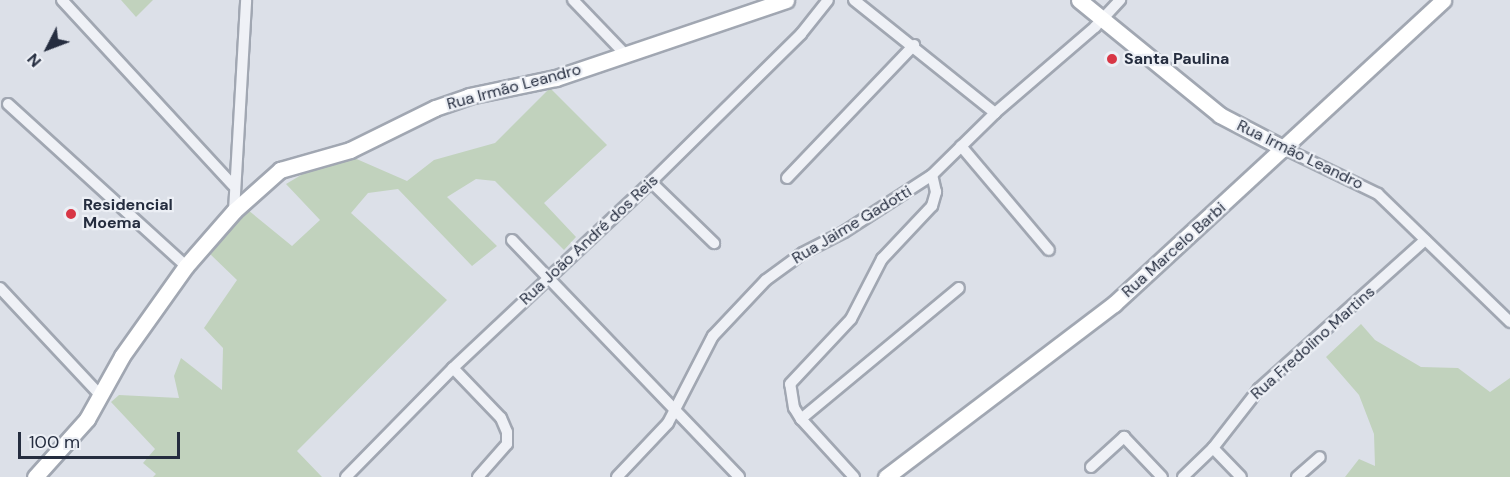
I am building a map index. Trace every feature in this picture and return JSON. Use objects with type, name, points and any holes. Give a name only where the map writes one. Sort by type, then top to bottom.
[{"type":"street","points":[[62,0],[233,184]]},
{"type":"street","points":[[234,211],[233,184],[246,0]]},
{"type":"street","points":[[573,0],[626,55]]},
{"type":"street","name":"Rua João André dos Reis","points":[[346,477],[453,368],[651,182],[801,34],[828,0]]},
{"type":"street","points":[[854,0],[914,45],[995,113]]},
{"type":"street","name":"Rua Irmão Leandro","points":[[1078,0],[1220,114],[1285,149],[1366,186],[1510,322]]},
{"type":"street","name":"Rua Jaime Gadotti","points":[[617,477],[676,410],[713,336],[766,280],[803,252],[844,232],[932,175],[995,113],[1103,20],[1120,0]]},
{"type":"street","name":"Rua Marcelo Barbi","points":[[886,477],[1098,317],[1285,149],[1443,0]]},
{"type":"street","name":"Rua Irmão Leandro","points":[[35,477],[69,442],[101,396],[127,348],[186,266],[234,211],[267,178],[296,163],[350,150],[435,108],[469,96],[556,78],[775,1]]},
{"type":"street","points":[[787,178],[914,45]]},
{"type":"street","points":[[8,104],[186,266]]},
{"type":"street","points":[[961,146],[1049,250]]},
{"type":"street","points":[[854,477],[801,419],[789,393],[794,376],[851,318],[882,259],[932,206],[936,192],[932,175]]},
{"type":"street","points":[[651,182],[714,243]]},
{"type":"street","points":[[512,240],[549,276],[739,477]]},
{"type":"street","name":"Rua Fredolino Martins","points":[[1183,477],[1213,448],[1259,389],[1425,240]]},
{"type":"street","points":[[0,288],[101,396]]},
{"type":"street","points":[[801,419],[959,288]]},
{"type":"street","points":[[453,368],[501,418],[507,432],[507,444],[478,477]]},
{"type":"street","points":[[1091,467],[1124,437],[1162,477]]},
{"type":"street","points":[[1213,448],[1241,477]]},
{"type":"street","points":[[1297,477],[1320,457]]},
{"type":"green space","points":[[121,0],[153,0],[136,17]]},
{"type":"green space","points":[[550,88],[607,145],[544,203],[576,237],[564,250],[495,181],[476,179],[447,197],[497,246],[472,266],[398,189],[368,193],[351,213],[447,300],[297,451],[322,477],[153,477],[156,474],[143,463],[155,449],[111,402],[119,395],[179,398],[174,376],[181,358],[222,390],[223,348],[204,328],[237,280],[209,253],[248,210],[292,246],[320,220],[286,184],[313,168],[352,157],[407,181],[434,160],[495,143]]},
{"type":"green space","points":[[1361,324],[1375,340],[1421,367],[1458,368],[1490,392],[1510,378],[1510,477],[1345,477],[1359,459],[1375,466],[1374,434],[1359,395],[1326,357]]},
{"type":"place","name":"Santa Paulina","points":[[1112,59]]},
{"type":"place","name":"Residencial Moema","points":[[71,214]]}]
